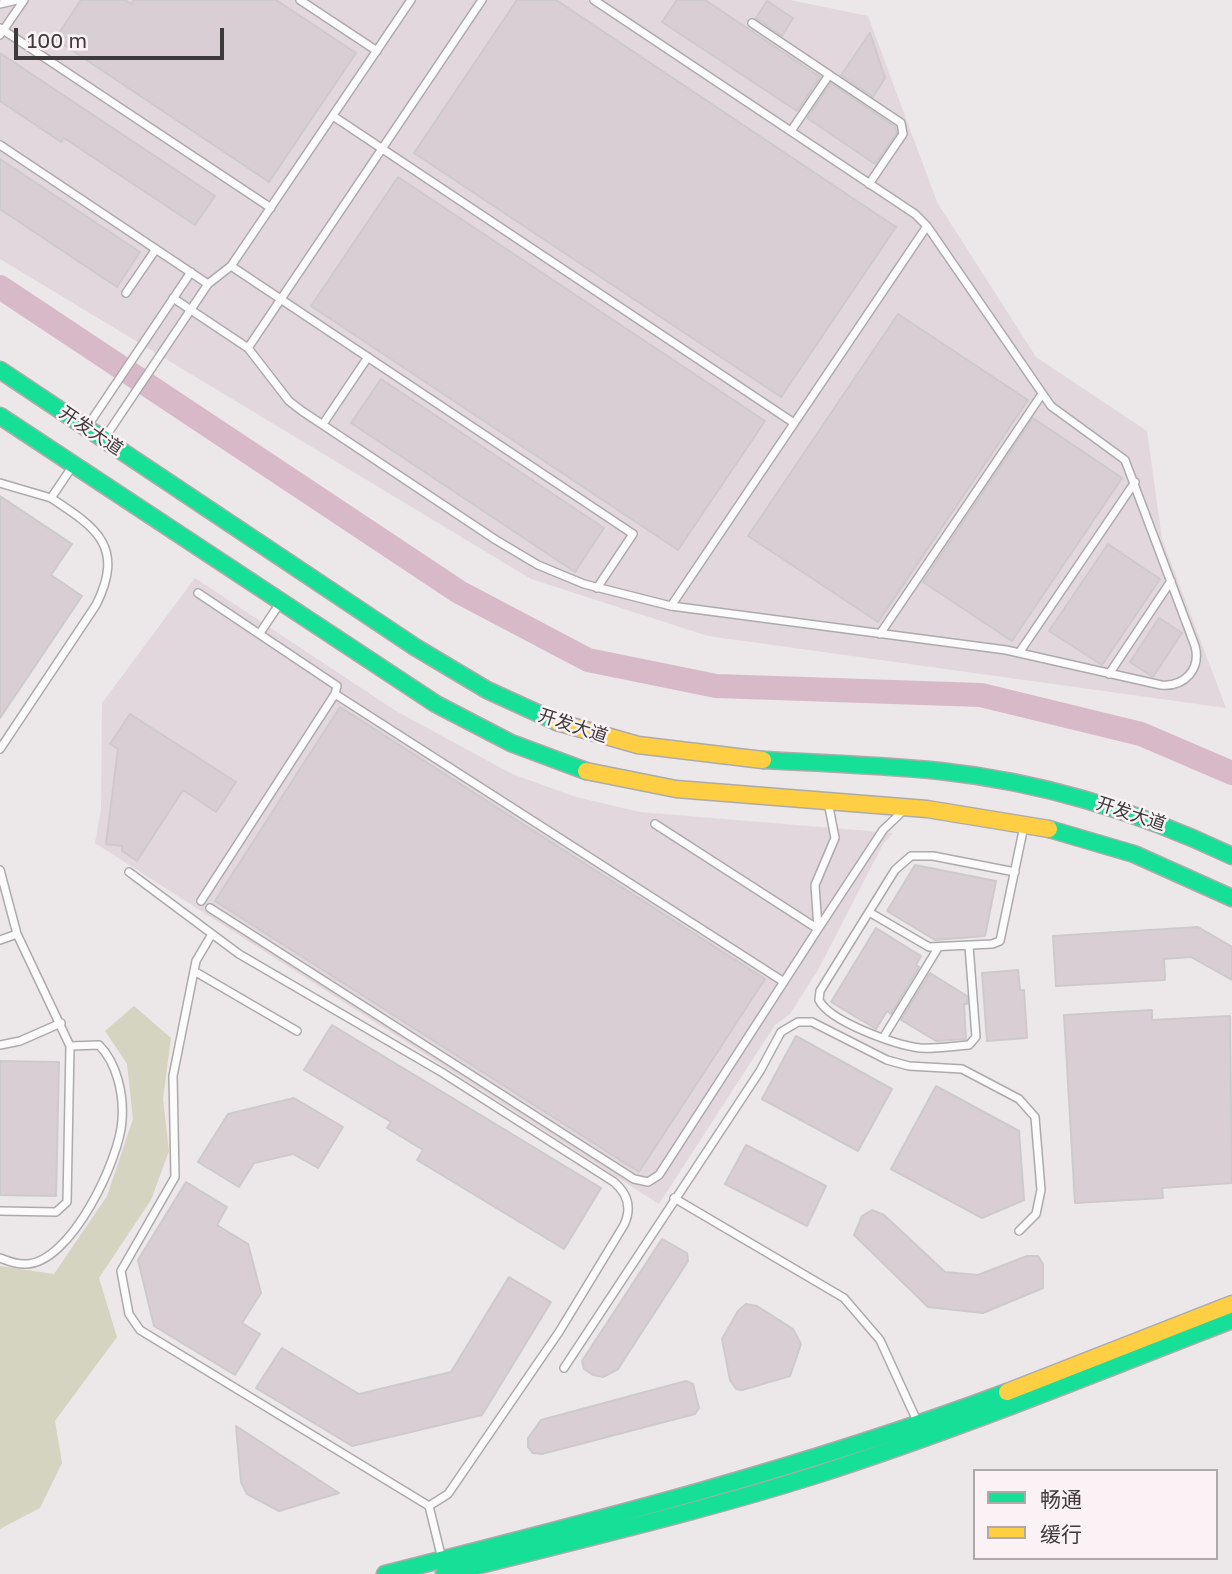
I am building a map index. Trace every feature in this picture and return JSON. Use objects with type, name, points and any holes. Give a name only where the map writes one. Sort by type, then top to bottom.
[{"type":"main road","name":"开发大道","points":[[0,370],[444,666],[505,700],[570,727],[672,751],[901,767],[982,776],[1111,806],[1174,828],[1232,856]]},
{"type":"main road","name":"开发大道","points":[[0,416],[455,717],[523,750],[593,774],[666,788],[911,806],[1024,823],[1124,849],[1194,878],[1232,898]]},
{"type":"main road","points":[[921,1431],[1232,1304]]},
{"type":"main road","points":[[385,1574],[444,1569],[921,1431],[1232,1320]]},
{"type":"lane","points":[[0,4],[17,0]]},
{"type":"lane","points":[[24,0],[1,31],[271,208]]},
{"type":"lane","points":[[300,0],[377,51]]},
{"type":"lane","points":[[104,439],[208,284],[232,267],[411,0]]},
{"type":"lane","points":[[248,348],[482,0]]},
{"type":"lane","points":[[173,298],[248,348],[289,401],[496,540],[538,565],[597,588],[671,606],[1019,653],[1167,686],[1180,683],[1193,670],[1196,652],[1125,460],[1063,416],[1042,394],[927,226],[791,131],[594,0]]},
{"type":"lane","points":[[752,23],[905,128],[869,184]]},
{"type":"lane","points":[[791,131],[829,75]]},
{"type":"lane","points":[[333,116],[794,423]]},
{"type":"lane","points":[[0,145],[208,284]]},
{"type":"lane","points":[[671,606],[927,226]]},
{"type":"lane","points":[[126,293],[156,249]]},
{"type":"lane","points":[[232,267],[634,534],[597,588]]},
{"type":"lane","points":[[86,428],[191,272]]},
{"type":"lane","points":[[323,424],[368,357]]},
{"type":"lane","points":[[880,634],[1042,394]]},
{"type":"lane","points":[[51,498],[74,465]]},
{"type":"lane","points":[[1019,653],[1135,482]]},
{"type":"lane","points":[[0,484],[51,498],[87,522],[101,538],[108,558],[107,579],[96,606],[0,749]]},
{"type":"lane","points":[[1109,674],[1171,581]]},
{"type":"lane","points":[[198,593],[332,679],[337,686],[335,694],[201,901]]},
{"type":"lane","points":[[260,634],[281,603]]},
{"type":"lane","points":[[335,694],[784,982]]},
{"type":"lane","points":[[818,929],[815,885],[835,838],[828,800]]},
{"type":"lane","points":[[211,908],[641,1182],[649,1182],[659,1175],[883,830],[911,806]]},
{"type":"lane","points":[[869,912],[921,944],[939,948],[1000,941],[1024,823]]},
{"type":"lane","points":[[655,824],[818,929]]},
{"type":"lane","points":[[969,946],[974,1043],[928,1048],[883,1038],[856,1027],[824,1007],[819,1000],[820,991],[895,870],[911,856],[933,856],[1015,872]]},
{"type":"lane","points":[[0,870],[17,934],[70,1046],[67,1202],[56,1212],[0,1211]]},
{"type":"lane","points":[[129,872],[266,971],[477,1095],[614,1182],[627,1199],[628,1212],[624,1225],[558,1332],[447,1494],[429,1506]]},
{"type":"lane","points":[[0,940],[17,934]]},
{"type":"lane","points":[[212,934],[201,951],[194,971],[173,1076],[176,1177],[121,1271],[131,1319],[141,1330],[429,1506],[444,1569]]},
{"type":"lane","points":[[883,1038],[939,948]]},
{"type":"lane","points":[[194,971],[297,1031]]},
{"type":"lane","points":[[564,1368],[765,1063],[781,1032],[798,1022],[812,1022],[898,1064],[962,1069],[1026,1104],[1036,1125],[1041,1198],[1032,1220],[1019,1231]]},
{"type":"lane","points":[[0,1045],[20,1041],[61,1023]]},
{"type":"lane","points":[[0,1258],[27,1265],[40,1261],[60,1248],[94,1200],[116,1150],[122,1120],[120,1091],[109,1055],[99,1045],[70,1046]]},
{"type":"lane","points":[[674,1198],[829,1287],[858,1311],[880,1340],[921,1431]]},
{"type":"shaded area","points":[[0,0],[790,0],[868,16],[937,202],[1036,357],[1147,431],[1162,539],[1226,708],[708,636],[531,579],[0,259]]},
{"type":"shaded area","points":[[195,578],[396,711],[512,774],[576,797],[640,812],[893,833],[883,844],[818,970],[790,1014],[775,1025],[659,1204],[95,843],[101,809],[102,703]]},
{"type":"green space","points":[[134,1006],[171,1038],[163,1099],[169,1151],[151,1200],[99,1278],[117,1337],[55,1421],[62,1463],[40,1508],[0,1529],[0,1266],[54,1274],[107,1196],[133,1119],[127,1064],[105,1031]]},
{"type":"building","points":[[81,0],[125,0],[131,4],[134,0],[276,0],[356,53],[269,182],[55,39]]},
{"type":"building","points":[[517,0],[556,0],[896,227],[781,397],[414,153]]},
{"type":"building","points":[[677,0],[705,0],[820,77],[797,111],[662,22]]},
{"type":"building","points":[[767,1],[793,18],[782,36],[756,18]]},
{"type":"building","points":[[870,33],[885,78],[873,97],[841,75]]},
{"type":"building","points":[[0,53],[215,196],[195,225],[64,138],[61,142],[0,101]]},
{"type":"building","points":[[831,83],[895,127],[897,133],[875,164],[807,118]]},
{"type":"building","points":[[0,159],[140,252],[117,287],[0,209]]},
{"type":"building","points":[[398,177],[765,421],[678,550],[311,306]]},
{"type":"building","points":[[898,314],[1028,400],[878,622],[748,536]]},
{"type":"building","points":[[381,379],[604,528],[575,572],[351,423]]},
{"type":"building","points":[[1033,418],[1122,478],[1012,641],[923,582]]},
{"type":"building","points":[[0,496],[72,544],[51,575],[82,596],[0,718]]},
{"type":"building","points":[[1108,544],[1160,579],[1102,665],[1049,631]]},
{"type":"building","points":[[1159,618],[1182,633],[1153,677],[1130,662]]},
{"type":"building","points":[[340,707],[765,979],[639,1172],[215,901]]},
{"type":"building","points":[[130,714],[236,782],[216,812],[183,790],[137,861],[122,851],[122,846],[106,844],[118,749],[110,744]]},
{"type":"building","points":[[915,865],[996,881],[985,936],[935,940],[887,911]]},
{"type":"building","points":[[1198,927],[1232,947],[1232,980],[1191,957],[1164,959],[1165,980],[1056,986],[1053,936]]},
{"type":"building","points":[[876,928],[921,956],[916,965],[919,967],[891,1014],[887,1011],[876,1029],[831,1002]]},
{"type":"building","points":[[1018,970],[1020,990],[1024,990],[1027,1038],[987,1041],[982,973]]},
{"type":"building","points":[[930,973],[967,996],[967,1004],[964,1004],[966,1039],[936,1041],[901,1020]]},
{"type":"building","points":[[1152,1010],[1152,1020],[1230,1016],[1232,1183],[1162,1188],[1163,1198],[1075,1203],[1064,1015]]},
{"type":"building","points":[[332,1025],[601,1188],[564,1249],[417,1160],[423,1150],[387,1128],[391,1122],[304,1070]]},
{"type":"building","points":[[796,1036],[892,1089],[858,1151],[762,1099]]},
{"type":"building","points":[[0,1061],[59,1062],[56,1196],[0,1195]]},
{"type":"building","points":[[936,1086],[1019,1131],[1024,1200],[982,1218],[891,1169]]},
{"type":"building","points":[[294,1098],[343,1127],[318,1168],[293,1154],[254,1163],[239,1187],[198,1162],[228,1114]]},
{"type":"building","points":[[746,1145],[826,1186],[807,1226],[725,1184]]},
{"type":"building","points":[[186,1182],[227,1207],[217,1225],[248,1244],[261,1293],[242,1323],[260,1334],[235,1375],[154,1326],[138,1260]]},
{"type":"building","points":[[872,1210],[884,1215],[945,1272],[978,1275],[1027,1256],[1038,1256],[1043,1264],[1043,1288],[983,1313],[928,1307],[854,1235],[862,1216]]},
{"type":"building","points":[[662,1239],[687,1253],[688,1261],[618,1369],[603,1377],[593,1375],[584,1369],[582,1361]]},
{"type":"building","points":[[509,1277],[551,1302],[482,1415],[352,1446],[256,1388],[282,1348],[359,1394],[451,1372]]},
{"type":"building","points":[[746,1304],[757,1306],[793,1329],[801,1344],[790,1376],[742,1390],[736,1389],[730,1380],[722,1339],[738,1311]]},
{"type":"building","points":[[686,1381],[693,1384],[699,1408],[695,1414],[542,1454],[533,1453],[528,1447],[528,1438],[541,1420]]},
{"type":"building","points":[[236,1426],[339,1493],[279,1511],[247,1494],[241,1482]]},
{"type":"waterway","points":[[0,287],[459,592],[588,660],[716,686],[981,695],[1141,734],[1232,773]]},
{"type":"traffic: fast","points":[[0,370],[415,647],[487,690],[557,722]]},
{"type":"traffic: fast","points":[[0,416],[436,704],[511,743],[586,771]]},
{"type":"traffic: fast","points":[[763,760],[918,769],[1016,783],[1090,801],[1126,813],[1232,856]]},
{"type":"traffic: fast","points":[[1049,829],[1134,854],[1232,898]]},
{"type":"traffic: fast","points":[[444,1574],[679,1514],[819,1474],[975,1419],[1232,1320]]},
{"type":"traffic: fast","points":[[385,1574],[699,1492],[854,1445],[1007,1392]]},
{"type":"traffic: slow","points":[[557,722],[638,745],[763,760]]},
{"type":"traffic: slow","points":[[586,771],[676,789],[927,809],[1049,829]]},
{"type":"traffic: slow","points":[[1007,1392],[1232,1304]]}]
